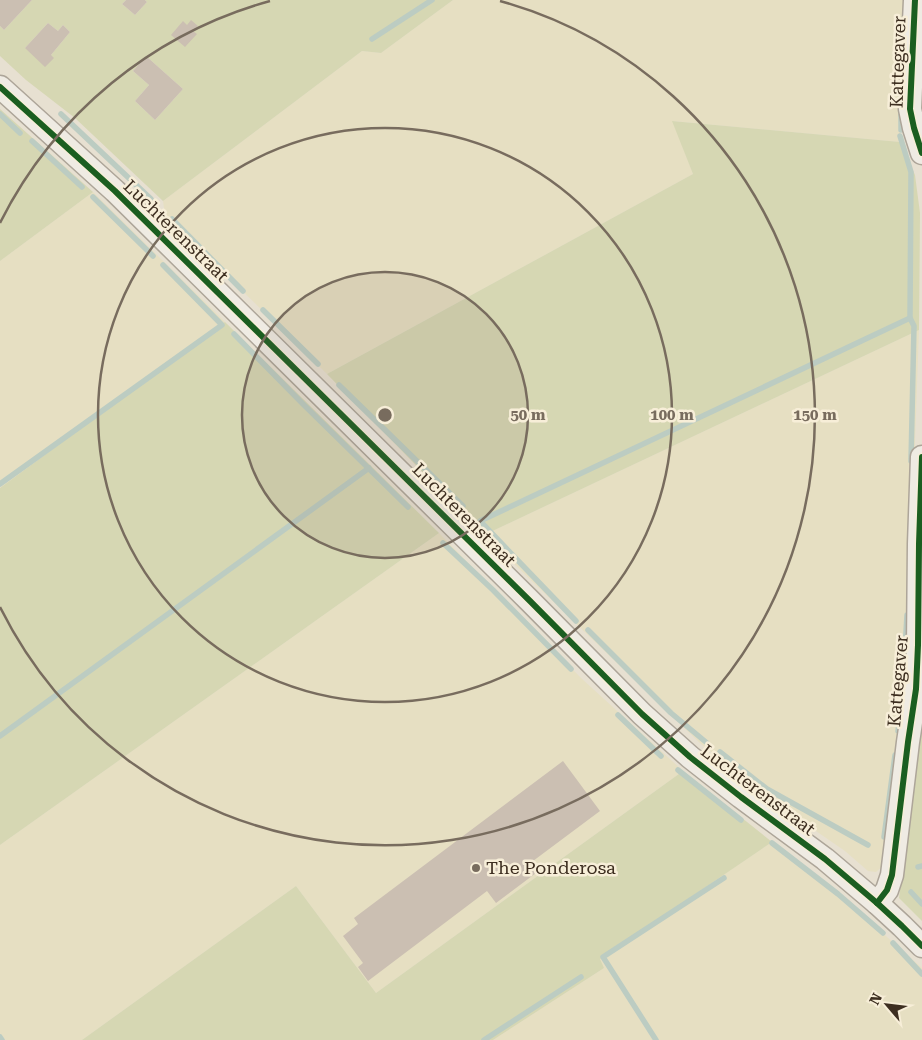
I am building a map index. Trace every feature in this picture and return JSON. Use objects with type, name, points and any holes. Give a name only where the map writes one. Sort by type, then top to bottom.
[{"type":"street","name":"Kattegaver","points":[[915,0],[910,109],[922,153]]},
{"type":"street","name":"Luchterenstraat","points":[[0,87],[115,191],[642,714],[690,757],[825,859],[877,903],[922,946]]},
{"type":"street","name":"Kattegaver","points":[[877,903],[887,890],[892,875],[906,751],[916,689],[922,457]]},
{"type":"shaded area","points":[[453,0],[905,0],[900,142],[673,121],[693,174],[327,374],[165,215],[163,201],[362,51],[381,53]]},
{"type":"shaded area","points":[[93,192],[225,322],[0,488],[0,261]]},
{"type":"shaded area","points":[[919,330],[906,693],[883,866],[876,872],[868,871],[845,851],[784,809],[701,744],[484,535]]},
{"type":"shaded area","points":[[439,533],[581,678],[683,771],[376,993],[296,886],[82,1040],[0,1040],[0,845]]},
{"type":"shaded area","points":[[772,842],[833,889],[922,968],[922,1040],[493,1040],[604,968],[599,959]]},
{"type":"green space","points":[[32,0],[126,0],[122,4],[135,15],[147,2],[145,0],[453,0],[381,53],[362,51],[163,201],[75,118],[26,80],[0,56],[0,26],[4,30]],"holes":[[[48,23],[58,31],[63,25],[70,32],[51,55],[25,48]],[[146,56],[183,89],[155,120],[135,101],[149,85],[133,71]]]},
{"type":"green space","points":[[0,109],[93,192],[0,261]]},
{"type":"green space","points":[[672,121],[900,142],[915,175],[920,213],[919,330],[484,535],[327,374],[693,174]]},
{"type":"green space","points":[[225,322],[439,533],[0,845],[0,488]]},
{"type":"green space","points":[[922,723],[922,921],[899,898]]},
{"type":"green space","points":[[683,771],[772,842],[600,959],[604,968],[493,1040],[82,1040],[296,886],[376,993]]},
{"type":"building","points":[[0,0],[32,0],[4,30],[0,26]]},
{"type":"building","points":[[126,0],[145,0],[147,2],[135,15],[122,4]]},
{"type":"building","points":[[191,20],[198,26],[193,31],[197,34],[185,47],[171,35],[183,21],[187,25]]},
{"type":"building","points":[[48,23],[58,31],[63,25],[70,32],[51,55],[54,58],[45,67],[25,48]]},
{"type":"building","points":[[146,56],[183,89],[155,120],[135,101],[149,85],[133,71]]},
{"type":"building","name":"The Ponderosa","points":[[563,761],[600,811],[529,864],[536,873],[496,903],[487,891],[368,981],[358,967],[363,963],[343,936],[358,924],[354,918]]},
{"type":"waterway","points":[[372,39],[432,0]]},
{"type":"waterway","points":[[0,114],[20,133]]},
{"type":"waterway","points":[[61,114],[151,199]]},
{"type":"waterway","points":[[901,115],[901,130]]},
{"type":"waterway","points":[[576,621],[480,521],[910,318],[911,172],[900,136]]},
{"type":"waterway","points":[[32,141],[82,187]]},
{"type":"waterway","points":[[93,197],[153,256]]},
{"type":"waterway","points":[[172,219],[243,291]]},
{"type":"waterway","points":[[0,484],[222,325],[163,265]]},
{"type":"waterway","points":[[263,310],[318,364]]},
{"type":"waterway","points":[[910,318],[914,326],[911,461]]},
{"type":"waterway","points":[[234,334],[408,507]]},
{"type":"waterway","points":[[339,385],[463,506]]},
{"type":"waterway","points":[[0,736],[369,468]]},
{"type":"waterway","points":[[443,543],[493,590],[571,669]]},
{"type":"waterway","points":[[898,731],[902,702],[907,615]]},
{"type":"waterway","points":[[588,630],[671,713],[707,743]]},
{"type":"waterway","points":[[618,715],[661,756]]},
{"type":"waterway","points":[[720,752],[767,789],[868,845]]},
{"type":"waterway","points":[[884,837],[895,755]]},
{"type":"waterway","points":[[678,770],[741,820]]},
{"type":"waterway","points":[[772,843],[838,894],[883,933]]},
{"type":"waterway","points":[[918,867],[922,866]]},
{"type":"waterway","points":[[656,1040],[603,957],[724,878]]},
{"type":"waterway","points":[[911,892],[922,904]]},
{"type":"waterway","points":[[893,943],[922,974]]},
{"type":"waterway","points":[[484,1040],[581,977]]},
{"type":"cycle path","points":[[915,0],[910,109],[922,153]]},
{"type":"cycle path","points":[[0,87],[115,191],[642,714],[690,757],[825,859],[877,903],[922,946]]},
{"type":"cycle path","points":[[877,903],[887,890],[892,875],[916,689],[922,457]]},
{"type":"place","name":"The Ponderosa","points":[[476,868]]}]
